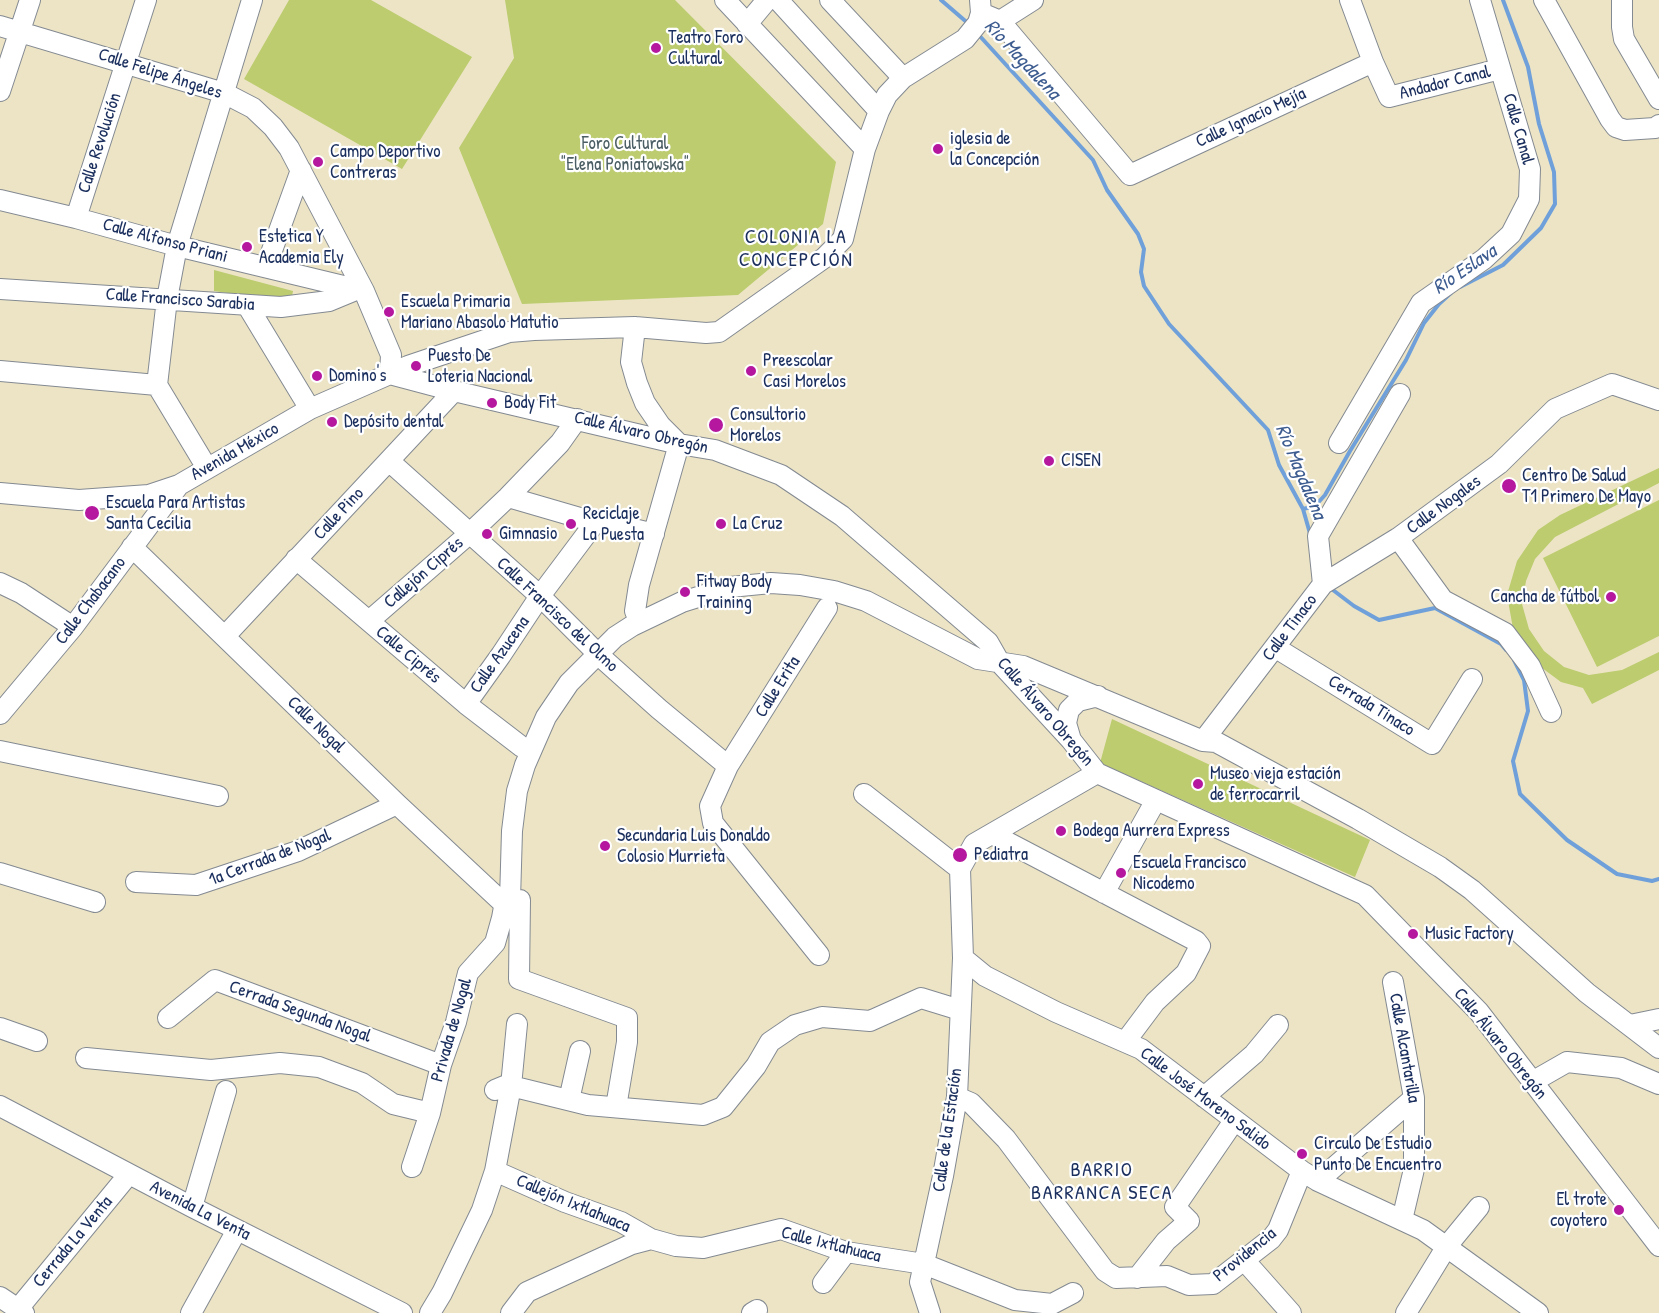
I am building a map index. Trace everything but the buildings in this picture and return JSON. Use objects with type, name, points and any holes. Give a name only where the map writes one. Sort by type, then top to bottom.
[{"type":"street","points":[[0,91],[30,0]]},
{"type":"street","name":"Calle Revolución","points":[[76,218],[146,0]]},
{"type":"street","points":[[207,468],[158,385],[177,246],[252,0]]},
{"type":"street","points":[[724,0],[865,149]]},
{"type":"street","points":[[747,24],[766,0]]},
{"type":"street","points":[[778,0],[879,111]]},
{"type":"street","points":[[830,0],[903,78]]},
{"type":"street","points":[[979,12],[1000,21],[1033,0]]},
{"type":"street","points":[[1350,0],[1373,62]]},
{"type":"street","name":"Calle Canal","points":[[1340,443],[1421,303],[1485,260],[1511,234],[1529,199],[1530,169],[1480,0]]},
{"type":"street","points":[[1544,0],[1616,127],[1625,130],[1655,128],[1659,125]]},
{"type":"street","points":[[1622,0],[1624,39],[1659,99]]},
{"type":"street","name":"Avenida México","points":[[0,493],[79,500],[149,495],[179,485],[310,409],[396,365],[509,332],[635,327],[719,332],[824,258],[843,239],[865,149],[887,95],[903,78],[965,39],[979,12]]},
{"type":"street","name":"Calle Ignacio Mejía","points":[[1000,21],[1130,174],[1373,62]]},
{"type":"street","name":"Calle Felipe Ángeles","points":[[0,26],[224,93],[253,108],[273,127],[289,148],[396,365]]},
{"type":"street","name":"Andador Canal","points":[[1373,62],[1389,97],[1500,69]]},
{"type":"street","points":[[267,267],[301,170]]},
{"type":"street","name":"Calle Alfonso Priani","points":[[0,200],[177,246],[361,290]]},
{"type":"street","name":"Calle Francisco Sarabia","points":[[0,290],[281,307],[329,301],[361,290]]},
{"type":"street","points":[[247,304],[310,409]]},
{"type":"street","points":[[635,327],[631,362],[637,383],[645,403],[655,418],[678,444],[639,585],[635,611],[640,622]]},
{"type":"street","name":"Calle Álvaro Obregón","points":[[396,365],[454,391],[678,444],[715,450],[781,475],[842,516],[988,642],[1000,663],[1071,740],[1097,773],[1365,895],[1479,1012],[1659,1246]]},
{"type":"street","points":[[0,372],[158,385]]},
{"type":"street","name":"Calle Nogales","points":[[1551,712],[1530,666],[1505,633],[1443,600],[1398,538],[1499,464],[1555,409],[1612,384],[1659,400]]},
{"type":"street","name":"Calle Pino","points":[[225,636],[454,391]]},
{"type":"street","points":[[1323,584],[1318,536],[1400,394]]},
{"type":"street","name":"Callejón Ciprés","points":[[369,621],[508,497],[560,443],[577,419]]},
{"type":"street","name":"Calle Francisco del Olmo","points":[[389,461],[540,596],[659,709],[728,766]]},
{"type":"street","name":"Calle Chabacano","points":[[0,714],[9,690],[73,627],[179,485]]},
{"type":"street","points":[[508,497],[587,520],[597,520],[654,534]]},
{"type":"street","name":"Calle Azucena","points":[[466,704],[540,596],[597,520]]},
{"type":"street","name":"Calle Tinaco","points":[[1203,741],[1323,584],[1398,538]]},
{"type":"street","name":"Calle Nogal","points":[[132,547],[398,804],[511,901]]},
{"type":"street","name":"Calle Ciprés","points":[[297,560],[466,704],[522,747]]},
{"type":"street","points":[[0,583],[21,593],[73,627]]},
{"type":"street","points":[[616,1107],[627,1042],[627,1018],[519,979],[511,901],[513,818],[525,765],[546,717],[569,682],[597,652],[615,637],[682,602],[730,587],[771,584],[800,585],[834,591],[866,601],[978,659],[1023,666],[1203,741],[1216,742],[1358,819],[1440,867],[1472,890],[1587,993],[1659,1048]]},
{"type":"street","name":"Calle Erita","points":[[819,955],[712,823],[710,806],[728,766],[828,608]]},
{"type":"street","name":"Cerrada Tinaco","points":[[1276,648],[1432,744],[1472,679]]},
{"type":"street","points":[[1071,740],[1066,723],[1069,711],[1078,701],[1098,696]]},
{"type":"street","points":[[0,752],[218,796]]},
{"type":"street","points":[[963,958],[960,869],[974,844],[1097,773]]},
{"type":"street","points":[[864,794],[960,869]]},
{"type":"street","points":[[1104,892],[1156,800]]},
{"type":"street","name":"1a Cerrada de Nogal","points":[[136,882],[196,885],[298,851],[398,804]]},
{"type":"street","points":[[992,834],[1196,941],[1200,946],[1186,972],[1155,1002],[1125,1042]]},
{"type":"street","points":[[0,873],[95,902]]},
{"type":"street","name":"Privada de Nogal","points":[[412,1167],[441,1065],[456,1022],[468,973],[498,938],[504,907],[511,901]]},
{"type":"street","name":"Calle de la Estación","points":[[930,1313],[920,1282],[957,1097],[963,958]]},
{"type":"street","name":"Calle José Moreno Salido","points":[[963,958],[985,976],[1056,1012],[1141,1049],[1310,1176],[1423,1230],[1447,1246],[1527,1310]]},
{"type":"street","name":"Cerrada Segunda Nogal","points":[[168,1018],[214,980],[441,1065]]},
{"type":"street","name":"Calle Alcantarilla","points":[[1393,982],[1414,1098],[1414,1169],[1402,1220]]},
{"type":"street","points":[[503,1088],[588,1105],[703,1115],[723,1107],[744,1082],[771,1042],[795,1025],[822,1017],[870,1021],[921,998],[960,1010]]},
{"type":"street","points":[[1630,1024],[1659,1019]]},
{"type":"street","points":[[430,1313],[482,1210],[495,1171],[503,1088],[517,1024]]},
{"type":"street","points":[[1204,1097],[1254,1054],[1278,1025]]},
{"type":"street","points":[[0,1028],[38,1041]]},
{"type":"street","points":[[569,1100],[580,1051]]},
{"type":"street","points":[[86,1058],[211,1070],[280,1063],[319,1067],[362,1083],[393,1104],[429,1113]]},
{"type":"street","points":[[1532,1082],[1568,1062],[1622,1068],[1659,1084]]},
{"type":"street","points":[[192,1207],[226,1091]]},
{"type":"street","name":"Providencia","points":[[957,1097],[971,1103],[1006,1139],[1106,1271],[1116,1278],[1167,1276],[1189,1285],[1213,1284],[1271,1239],[1310,1176]]},
{"type":"street","points":[[1310,1176],[1414,1098]]},
{"type":"street","name":"Avenida La Venta","points":[[0,1106],[237,1230],[369,1306],[402,1313]]},
{"type":"street","points":[[1137,1278],[1166,1241],[1189,1221],[1175,1207],[1234,1121]]},
{"type":"street","name":"Callejón Ixtlahuaca","points":[[495,1171],[565,1202],[621,1222],[651,1239]]},
{"type":"street","name":"Cerrada La Venta","points":[[20,1311],[129,1174]]},
{"type":"street","points":[[1406,1313],[1447,1246],[1479,1207]]},
{"type":"street","name":"Calle Ixtlahuaca","points":[[651,1239],[703,1248],[781,1229],[846,1252],[924,1264]]},
{"type":"street","points":[[191,1313],[237,1230]]},
{"type":"street","points":[[511,1313],[528,1292],[632,1244],[651,1239]]},
{"type":"street","points":[[823,1283],[846,1252]]},
{"type":"street","points":[[1244,1260],[1292,1313]]},
{"type":"street","points":[[924,1264],[1015,1300],[1052,1304],[1073,1293]]},
{"type":"street","points":[[0,1297],[20,1311]]},
{"type":"green space","points":[[289,0],[371,0],[472,57],[402,169],[244,79]]},
{"type":"green space","name":"Foro Cultural \"Elena Poniatowska\"","points":[[505,0],[675,0],[836,162],[823,224],[738,295],[522,304],[459,148],[514,58]]},
{"type":"green space","points":[[214,270],[293,291],[292,296],[276,300],[214,291]]},
{"type":"green space","points":[[1659,468],[1659,483],[1555,537],[1535,559],[1526,581],[1522,604],[1529,629],[1544,651],[1564,667],[1589,675],[1622,670],[1659,652],[1659,670],[1592,704],[1583,688],[1561,682],[1534,662],[1514,634],[1507,595],[1517,561],[1538,530],[1560,515]]},
{"type":"green space","name":"Cancha de fútbol","points":[[1659,500],[1659,636],[1597,667],[1543,558]]},
{"type":"green space","points":[[1112,719],[1370,840],[1355,877],[1100,763]]},
{"type":"waterway","name":"Río Magdalena","points":[[941,0],[970,25]]},
{"type":"waterway","name":"Río Eslava","points":[[1460,287],[1503,265],[1541,228],[1555,204],[1554,172],[1539,124],[1528,67],[1503,0]]},
{"type":"waterway","name":"Río Magdalena","points":[[977,33],[1093,160],[1107,190],[1138,234],[1144,249],[1141,272],[1144,286],[1169,324],[1268,430],[1279,465],[1303,509],[1311,537]]},
{"type":"waterway","name":"Río Eslava","points":[[1303,509],[1315,506],[1325,495],[1406,360],[1424,323],[1451,293]]},
{"type":"waterway","name":"Río Magdalena","points":[[1329,587],[1354,606],[1379,620],[1435,608],[1501,644],[1506,650]]},
{"type":"waterway","name":"Río Magdalena","points":[[1514,660],[1524,680],[1528,711],[1513,761],[1520,794],[1567,840],[1617,874],[1652,881],[1659,879]]},
{"type":"place","name":"Teatro Foro Cultural","points":[[656,48]]},
{"type":"place","name":"iglesia de la Concepción","points":[[938,149]]},
{"type":"place","name":"Campo Deportivo Contreras","points":[[318,162]]},
{"type":"place","name":"Estetica Y Academia Ely","points":[[247,247]]},
{"type":"place","name":"Escuela Primaria Mariano Abasolo Matutio","points":[[389,312]]},
{"type":"place","name":"Puesto De Loteria Nacional","points":[[416,366]]},
{"type":"place","name":"Preescolar Casi Morelos","points":[[751,371]]},
{"type":"place","name":"Domino's","points":[[317,376]]},
{"type":"place","name":"Body Fit","points":[[492,403]]},
{"type":"place","name":"Depósito dental","points":[[332,422]]},
{"type":"place","name":"Consultorio Morelos","points":[[716,425]]},
{"type":"place","name":"CISEN","points":[[1049,461]]},
{"type":"place","name":"Centro De Salud T1 Primero De Mayo","points":[[1509,486]]},
{"type":"place","name":"Escuela Para Artistas Santa Cecilia","points":[[92,513]]},
{"type":"place","name":"Reciclaje La Puesta","points":[[571,524]]},
{"type":"place","name":"La Cruz","points":[[721,524]]},
{"type":"place","name":"Gimnasio","points":[[487,534]]},
{"type":"place","name":"Fitway Body Training","points":[[685,592]]},
{"type":"place","name":"Cancha de fútbol","points":[[1611,597]]},
{"type":"place","name":"Museo vieja estación de ferrocarril","points":[[1198,784]]},
{"type":"place","name":"Bodega Aurrera Express","points":[[1061,831]]},
{"type":"place","name":"Secundaria Luis Donaldo Colosio Murrieta","points":[[605,846]]},
{"type":"place","name":"Pediatra","points":[[960,855]]},
{"type":"place","name":"Escuela Francisco Nicodemo","points":[[1121,873]]},
{"type":"place","name":"Music Factory","points":[[1413,934]]},
{"type":"place","name":"Circulo De Estudio Punto De Encuentro","points":[[1302,1154]]},
{"type":"place","name":"El trote coyotero","points":[[1619,1210]]},
{"type":"district","name":"COLONIA LA CONCEPCIÓN","points":[[796,250]]},
{"type":"district","name":"BARRIO BARRANCA SECA","points":[[1102,1182]]}]
